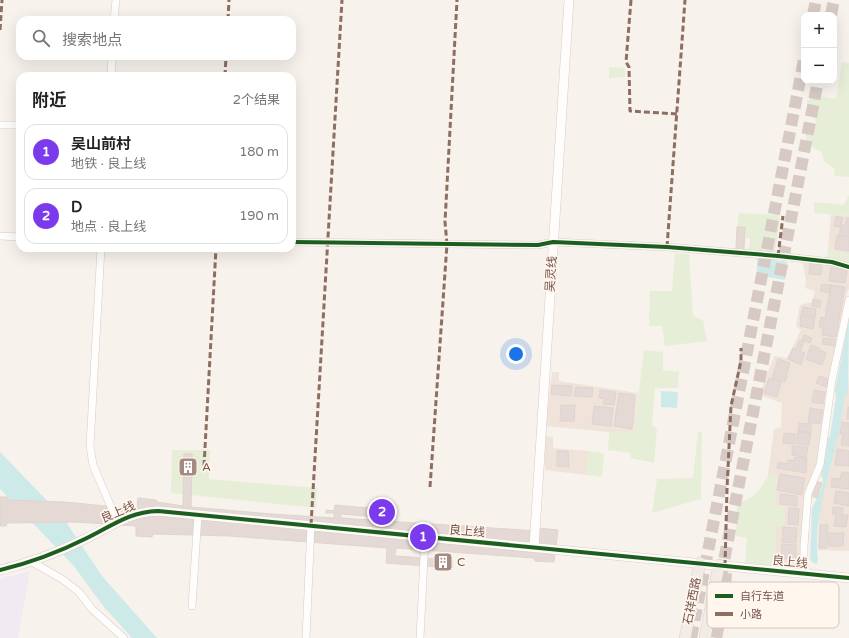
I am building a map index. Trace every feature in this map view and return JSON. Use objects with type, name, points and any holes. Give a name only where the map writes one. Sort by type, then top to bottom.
[{"type":"main road","name":"石祥西路","points":[[684,638],[700,563]]},
{"type":"main road","name":"石祥西路","points":[[716,582],[719,565]]},
{"type":"main road","name":"石祥西路","points":[[705,638],[707,628]]},
{"type":"street","points":[[114,16],[116,0]]},
{"type":"street","name":"吴灵线","points":[[534,548],[569,0]]},
{"type":"street","points":[[111,72],[112,60]]},
{"type":"street","points":[[0,125],[16,125]]},
{"type":"street","points":[[0,236],[16,236]]},
{"type":"street","points":[[296,242],[538,245],[553,242],[675,247],[832,262],[849,267]]},
{"type":"street","points":[[101,252],[90,446],[93,465],[117,521]]},
{"type":"street","points":[[806,574],[804,546],[808,494],[816,478],[820,465],[832,380],[849,300]]},
{"type":"street","name":"良上线","points":[[0,570],[32,562],[81,541],[130,515],[148,511],[158,511],[849,578]]},
{"type":"street","points":[[192,606],[198,514]]},
{"type":"street","points":[[306,638],[311,525]]},
{"type":"street","points":[[420,638],[425,537]]},
{"type":"street","points":[[32,562],[62,579],[79,592],[92,609],[124,638]]},
{"type":"shaded area","points":[[831,215],[849,216],[849,254],[828,250]]},
{"type":"shaded area","points":[[803,263],[831,265],[849,271],[849,289],[847,292],[834,359],[819,460],[801,548],[801,569],[775,566],[776,527],[785,507],[775,506],[777,475],[768,475],[774,429],[781,428],[782,403],[759,395],[774,356],[787,358],[801,330],[796,326],[800,305],[812,302],[815,291],[805,288],[806,281]]},
{"type":"shaded area","points":[[552,372],[559,372],[559,381],[638,393],[634,432],[609,432],[546,426]]},
{"type":"shaded area","points":[[849,375],[849,551],[818,550],[821,502],[838,435],[845,395],[848,393]]},
{"type":"shaded area","points":[[545,436],[553,437],[553,448],[588,451],[587,475],[545,470]]},
{"type":"shaded area","points":[[30,571],[18,638],[0,638],[0,579]]},
{"type":"green space","points":[[842,62],[849,63],[849,177],[835,176],[834,168],[825,162],[821,152],[807,144],[805,131],[816,125],[815,111],[807,109],[807,101],[818,96],[836,99]]},
{"type":"green space","points":[[609,67],[625,68],[625,77],[609,78]]},
{"type":"green space","points":[[849,195],[849,216],[814,213],[814,202],[844,205]]},
{"type":"green space","points":[[739,213],[778,215],[780,219],[775,252],[749,250],[750,239],[745,238],[745,228],[737,227]]},
{"type":"green space","points":[[828,250],[849,254],[849,263],[827,258]]},
{"type":"green space","points":[[675,253],[689,254],[693,316],[703,320],[707,341],[665,346],[662,326],[649,326],[650,291],[672,291]]},
{"type":"green space","points":[[644,350],[663,352],[663,370],[679,372],[678,388],[655,388],[652,425],[657,429],[654,463],[631,458],[630,453],[608,450],[609,432],[634,431]]},
{"type":"green space","points":[[698,432],[702,432],[701,499],[652,513],[657,479],[693,478]]},
{"type":"green space","points":[[172,450],[210,450],[209,479],[317,488],[316,508],[171,493]]},
{"type":"green space","points":[[588,451],[604,453],[602,477],[587,475]]},
{"type":"green space","points":[[768,475],[777,475],[775,506],[786,507],[784,525],[776,527],[775,566],[745,563],[747,538],[736,536],[737,504],[756,494]]},
{"type":"water","points":[[757,258],[787,262],[785,280],[757,275]]},
{"type":"water","points":[[849,319],[848,394],[845,395],[838,437],[826,483],[820,514],[817,564],[813,563],[810,559],[812,508],[821,490],[823,479],[821,475],[828,438],[830,436],[836,397],[835,390]]},
{"type":"water","points":[[661,391],[678,392],[677,408],[661,407]]},
{"type":"water","points":[[0,452],[62,516],[102,576],[157,638],[132,638],[104,607],[73,565],[0,489]]},
{"type":"building","points":[[836,216],[843,218],[840,227],[834,226]]},
{"type":"building","points":[[847,218],[849,218],[849,237],[839,235],[841,225],[845,225]]},
{"type":"building","points":[[737,227],[745,227],[744,250],[736,249]]},
{"type":"building","points":[[837,235],[849,237],[849,251],[835,249]]},
{"type":"building","points":[[810,263],[822,264],[821,275],[809,274]]},
{"type":"building","points":[[831,267],[847,271],[845,283],[829,281]]},
{"type":"building","points":[[822,284],[831,285],[829,293],[820,291]]},
{"type":"building","points":[[831,285],[845,287],[836,337],[822,335],[823,327],[819,327],[821,317],[825,318]]},
{"type":"building","points":[[813,299],[821,301],[820,308],[812,306]]},
{"type":"building","points":[[803,307],[816,309],[815,317],[801,315]]},
{"type":"building","points":[[801,315],[815,317],[813,329],[800,326]]},
{"type":"building","points":[[804,335],[812,338],[810,343],[802,340]]},
{"type":"building","points":[[823,338],[835,339],[835,346],[822,344]]},
{"type":"building","points":[[800,340],[804,342],[800,351],[805,353],[801,365],[788,359],[793,348],[796,349]]},
{"type":"building","points":[[811,345],[826,353],[822,365],[806,359]]},
{"type":"building","points":[[778,359],[790,363],[785,382],[772,378]]},
{"type":"building","points":[[819,376],[829,379],[826,387],[816,383]]},
{"type":"building","points":[[769,378],[781,382],[777,397],[764,393]]},
{"type":"building","points":[[552,385],[572,386],[571,396],[551,394]]},
{"type":"building","points":[[576,387],[593,388],[592,397],[574,396]]},
{"type":"building","points":[[600,390],[616,392],[614,405],[603,404],[605,399],[599,398]]},
{"type":"building","points":[[814,390],[825,392],[823,404],[812,402]]},
{"type":"building","points":[[619,393],[635,395],[632,429],[614,426]]},
{"type":"building","points":[[561,405],[575,405],[574,421],[560,421]]},
{"type":"building","points":[[594,406],[613,408],[611,426],[592,424]]},
{"type":"building","points":[[848,407],[849,419],[847,419]]},
{"type":"building","points":[[810,408],[823,410],[820,424],[808,422]]},
{"type":"building","points":[[842,422],[849,423],[849,446],[841,445],[843,434],[840,434]]},
{"type":"building","points":[[799,423],[811,424],[811,433],[798,431]]},
{"type":"building","points":[[798,431],[811,433],[809,445],[797,444]]},
{"type":"building","points":[[784,433],[796,434],[795,444],[783,443]]},
{"type":"building","points":[[792,446],[808,447],[806,457],[792,455]]},
{"type":"building","points":[[837,449],[849,451],[849,466],[835,465]]},
{"type":"building","points":[[557,451],[568,451],[569,467],[557,466]]},
{"type":"building","points":[[184,454],[192,454],[191,507],[334,518],[334,513],[326,513],[326,510],[334,511],[335,505],[391,510],[390,518],[341,514],[341,518],[538,531],[538,528],[558,530],[554,562],[535,561],[534,558],[396,548],[395,556],[452,560],[452,568],[386,563],[387,548],[229,536],[153,534],[152,537],[136,536],[136,526],[74,522],[7,523],[6,526],[0,526],[0,497],[8,497],[8,500],[64,502],[137,509],[138,498],[183,506]]},
{"type":"building","name":"A","points":[[184,454],[192,454],[192,478],[184,478]]},
{"type":"building","points":[[795,457],[807,458],[806,473],[777,468],[778,462],[787,464],[788,460],[794,461]]},
{"type":"building","points":[[842,472],[849,473],[849,489],[831,487],[832,478],[840,479]]},
{"type":"building","points":[[780,474],[805,478],[802,495],[777,490]]},
{"type":"building","points":[[816,481],[822,483],[817,498],[811,496]]},
{"type":"building","points":[[836,491],[849,493],[849,506],[834,503]]},
{"type":"building","points":[[780,494],[797,496],[797,506],[780,504]]},
{"type":"building","points":[[833,507],[843,508],[842,515],[848,515],[846,527],[834,526],[836,515],[832,514]]},
{"type":"building","points":[[372,508],[391,510],[390,518],[372,516]]},
{"type":"building","points":[[789,508],[799,509],[798,525],[788,524]]},
{"type":"building","points":[[820,525],[828,525],[827,548],[819,548]]},
{"type":"building","points":[[783,527],[797,528],[796,543],[782,542]]},
{"type":"building","points":[[829,533],[844,533],[843,546],[829,546]]},
{"type":"building","points":[[782,544],[796,545],[796,559],[781,558]]},
{"type":"building","name":"C","points":[[434,559],[452,560],[452,568],[433,566]]},
{"type":"tunnel","points":[[814,12],[816,0]]},
{"type":"tunnel","points":[[832,12],[834,0]]},
{"type":"tunnel","points":[[691,638],[801,75]]},
{"type":"tunnel","points":[[721,576],[817,84]]},
{"type":"tunnel","points":[[725,582],[726,568]]},
{"type":"tunnel","points":[[716,638],[718,628]]},
{"type":"marked path","points":[[0,30],[2,0]]},
{"type":"marked path","points":[[228,16],[229,0]]},
{"type":"marked path","points":[[311,525],[342,0]]},
{"type":"marked path","points":[[430,487],[447,244],[445,222],[457,0]]},
{"type":"marked path","points":[[631,0],[626,62],[629,67],[630,111],[677,114]]},
{"type":"marked path","points":[[667,247],[685,0]]},
{"type":"marked path","points":[[225,72],[226,60]]},
{"type":"marked path","points":[[778,256],[783,216]]},
{"type":"marked path","points":[[204,466],[216,252]]},
{"type":"marked path","points":[[725,566],[731,406],[741,361],[741,348]]},
{"type":"cycle path","points":[[296,242],[538,245],[553,242],[667,247],[778,256],[832,262],[849,267]]},
{"type":"cycle path","points":[[0,570],[55,552],[129,517],[147,512],[158,511],[849,578]]},
{"type":"place","name":"A","points":[[188,467]]},
{"type":"place","name":"D","points":[[382,512]]},
{"type":"place","name":"吴山前村","points":[[423,537]]},
{"type":"place","name":"C","points":[[443,562]]}]
